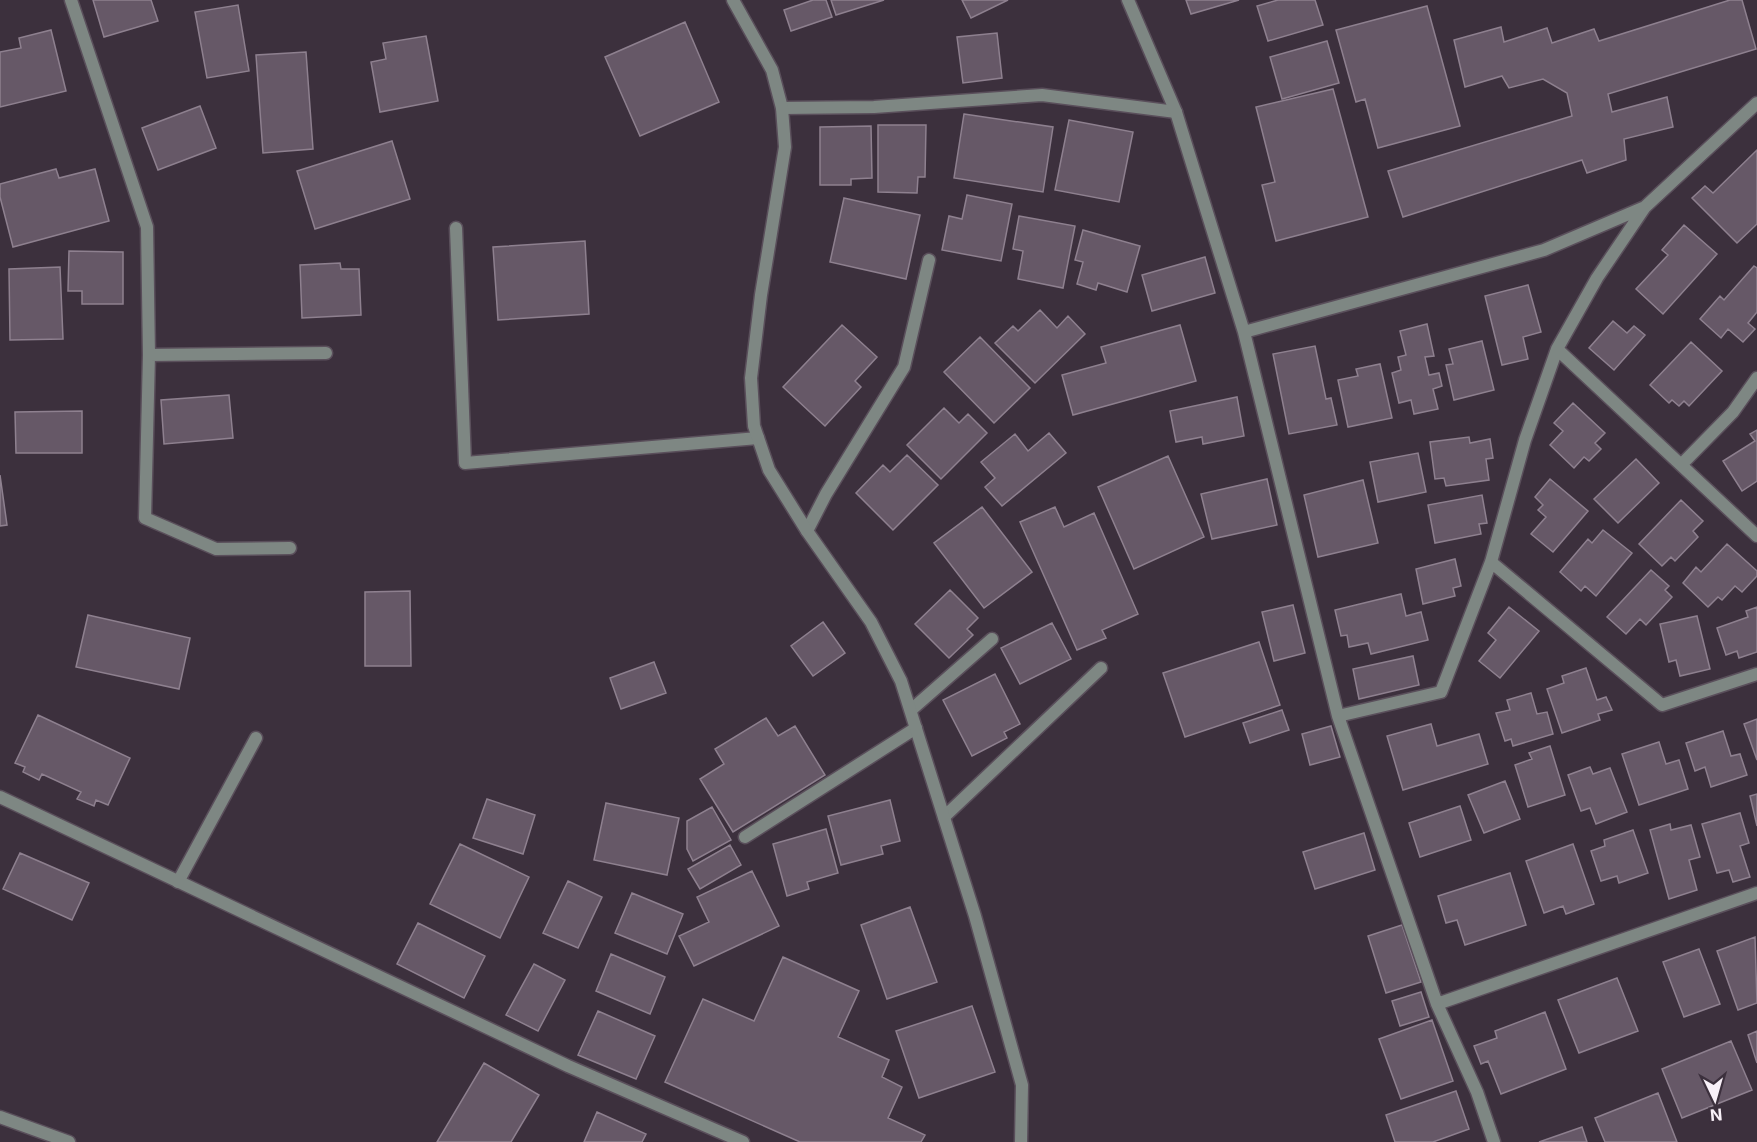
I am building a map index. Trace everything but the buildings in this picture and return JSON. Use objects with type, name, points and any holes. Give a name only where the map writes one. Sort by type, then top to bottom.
[{"type":"street","points":[[71,0],[147,227],[149,355],[145,518],[216,549],[290,548]]},
{"type":"street","points":[[733,0],[772,70],[782,108],[785,147],[761,295],[751,378],[754,426],[769,470],[807,531],[871,622],[901,681],[975,916],[1022,1085],[1021,1142]]},
{"type":"street","points":[[1128,0],[1176,112],[1244,332],[1338,716],[1437,1004],[1477,1092],[1494,1142]]},
{"type":"street","points":[[782,108],[874,107],[1042,95],[1176,112]]},
{"type":"street","points":[[1338,716],[1441,692],[1491,562],[1525,440],[1557,349],[1597,278],[1645,207],[1757,103]]},
{"type":"street","points":[[1244,332],[1544,250],[1645,207]]},
{"type":"street","points":[[456,228],[465,462],[758,438]]},
{"type":"street","points":[[807,531],[826,494],[904,367],[929,260]]},
{"type":"street","points":[[1557,349],[1757,536]]},
{"type":"street","points":[[149,355],[326,353]]},
{"type":"street","points":[[1681,465],[1733,412],[1757,378]]},
{"type":"street","points":[[1491,562],[1662,705],[1757,674]]},
{"type":"street","points":[[910,710],[992,639]]},
{"type":"street","points":[[944,817],[1101,668]]},
{"type":"street","points":[[745,837],[916,728]]},
{"type":"street","points":[[178,882],[256,738]]},
{"type":"street","points":[[0,797],[568,1066],[743,1142]]},
{"type":"street","points":[[1437,1004],[1757,893]]},
{"type":"street","points":[[0,1118],[69,1142]]}]
